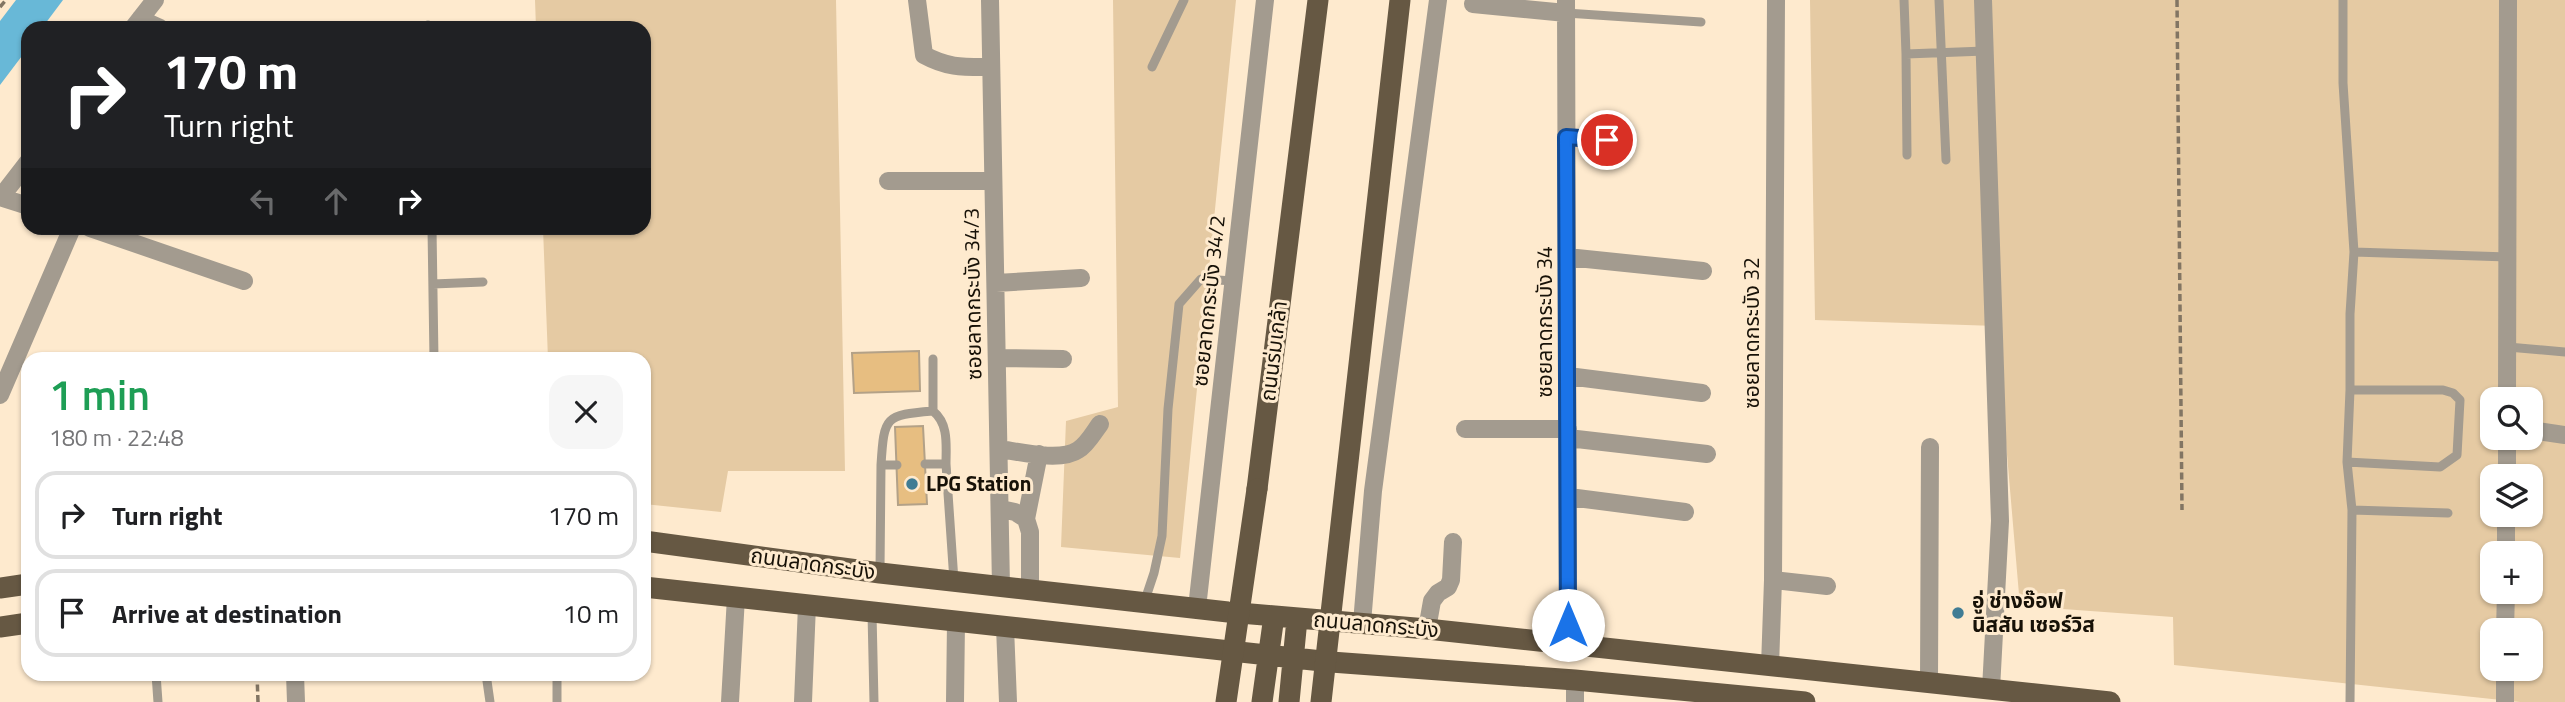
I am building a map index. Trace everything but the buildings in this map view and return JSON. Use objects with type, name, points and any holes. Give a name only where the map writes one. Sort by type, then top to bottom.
[{"type":"main road","name":"ถนนร่มเกล้า","points":[[1226,702],[1257,489],[1318,0]]},
{"type":"main road","points":[[1321,702],[1400,0]]},
{"type":"main road","name":"ถนนลาดกระบัง","points":[[651,542],[880,573],[1144,603],[1427,629],[2110,702]]},
{"type":"main road","points":[[0,588],[21,585]]},
{"type":"main road","name":"ถนนลาดกระบัง","points":[[651,588],[1294,658],[1576,680],[1805,702]]},
{"type":"main road","points":[[1262,702],[1274,616]]},
{"type":"main road","points":[[1289,702],[1297,619]]},
{"type":"main road","points":[[0,627],[21,624]]},
{"type":"street","points":[[138,21],[155,0]]},
{"type":"street","points":[[917,0],[924,55],[957,68],[990,67]]},
{"type":"street","name":"ซอยลาดกระบัง 34/3","points":[[990,0],[1001,587]]},
{"type":"street","name":"ซอยลาดกระบัง 34/2","points":[[1197,608],[1265,0]]},
{"type":"street","points":[[1362,623],[1373,491],[1438,0]]},
{"type":"street","name":"ซอยลาดกระบัง 32","points":[[1770,666],[1773,580],[1776,0]]},
{"type":"street","points":[[1983,0],[2000,521],[1991,689]]},
{"type":"street","points":[[2507,387],[2508,0]]},
{"type":"street","points":[[1473,4],[1566,6]]},
{"type":"street","name":"ซอยลาดกระบัง 34","points":[[1566,6],[1568,645]]},
{"type":"street","points":[[21,171],[0,197],[21,204]]},
{"type":"street","points":[[887,181],[993,181]]},
{"type":"street","points":[[0,395],[69,235]]},
{"type":"street","points":[[110,235],[244,281]]},
{"type":"street","points":[[1567,257],[1703,271]]},
{"type":"street","points":[[996,283],[1081,278]]},
{"type":"street","points":[[998,358],[1063,359]]},
{"type":"street","points":[[1568,376],[1702,393]]},
{"type":"street","points":[[1000,449],[1067,455],[1080,450],[1100,424]]},
{"type":"street","points":[[1465,429],[1568,434],[1707,454]]},
{"type":"street","points":[[2543,432],[2565,435]]},
{"type":"street","points":[[1929,683],[1930,447]]},
{"type":"street","points":[[1030,589],[1030,532],[1026,519],[1039,454]]},
{"type":"street","points":[[1569,498],[1685,512]]},
{"type":"street","points":[[1001,509],[1015,512],[1026,519]]},
{"type":"street","points":[[1427,629],[1432,601],[1448,587],[1451,580],[1453,542]]},
{"type":"street","points":[[1773,580],[1827,586]]},
{"type":"street","points":[[730,702],[736,597]]},
{"type":"street","points":[[803,702],[807,605]]},
{"type":"street","points":[[955,702],[956,622]]},
{"type":"street","points":[[1005,627],[1008,702]]},
{"type":"street","points":[[1575,702],[1576,680]]},
{"type":"street","points":[[295,681],[296,702]]},
{"type":"street","points":[[2505,681],[2505,702]]},
{"type":"lane","points":[[1152,67],[1184,0]]},
{"type":"lane","points":[[1904,0],[1907,155]]},
{"type":"lane","points":[[1939,0],[1946,160]]},
{"type":"lane","points":[[2343,0],[2343,83],[2354,252],[2347,462],[2352,510],[2350,702]]},
{"type":"lane","points":[[1566,6],[1702,22]]},
{"type":"lane","points":[[1906,54],[1985,51]]},
{"type":"lane","points":[[1566,137],[1627,141]]},
{"type":"lane","points":[[432,235],[434,352]]},
{"type":"lane","points":[[2354,252],[2508,257]]},
{"type":"lane","points":[[1144,603],[1162,537],[1168,409],[1179,304],[1201,279],[1234,281]]},
{"type":"lane","points":[[433,284],[483,282]]},
{"type":"lane","points":[[2508,347],[2565,352]]},
{"type":"lane","points":[[933,359],[933,411]]},
{"type":"lane","points":[[2347,462],[2440,467],[2457,455],[2460,400],[2453,393],[2443,390],[2350,390]]},
{"type":"lane","points":[[880,573],[881,465],[886,424],[892,418],[905,414],[933,411],[942,418],[945,434],[954,581]]},
{"type":"lane","points":[[925,464],[946,464]]},
{"type":"lane","points":[[881,465],[897,465]]},
{"type":"lane","points":[[2352,510],[2448,513]]},
{"type":"lane","points":[[872,613],[874,702]]},
{"type":"lane","points":[[156,681],[158,702]]},
{"type":"lane","points":[[487,681],[490,702]]},
{"type":"lane","points":[[557,681],[557,702]]},
{"type":"path","points":[[0,8],[6,0]]},
{"type":"path","points":[[2177,0],[2182,510]]},
{"type":"path","points":[[257,681],[258,702]]},
{"type":"shaded area","points":[[535,0],[836,0],[845,471],[728,471],[721,512],[651,505],[651,352],[548,352],[543,235],[651,235],[651,21],[536,21]]},
{"type":"shaded area","points":[[1113,0],[1236,0],[1180,558],[1061,547],[1066,421],[1118,407]]},
{"type":"shaded area","points":[[1810,0],[2565,0],[2565,702],[2520,702],[2174,665],[2173,617],[2020,606],[1996,326],[1815,320]]},
{"type":"water","points":[[16,0],[63,0],[47,21],[21,21],[21,57],[0,85],[0,21]]},
{"type":"place","name":"LPG Station","points":[[912,484]]},
{"type":"place","name":"อู่ ช่างอ๊อฟ นิสสัน เซอร์วิส","points":[[1958,613]]},
{"type":"route","points":[[1568,625],[1566,137],[1607,140]]}]
